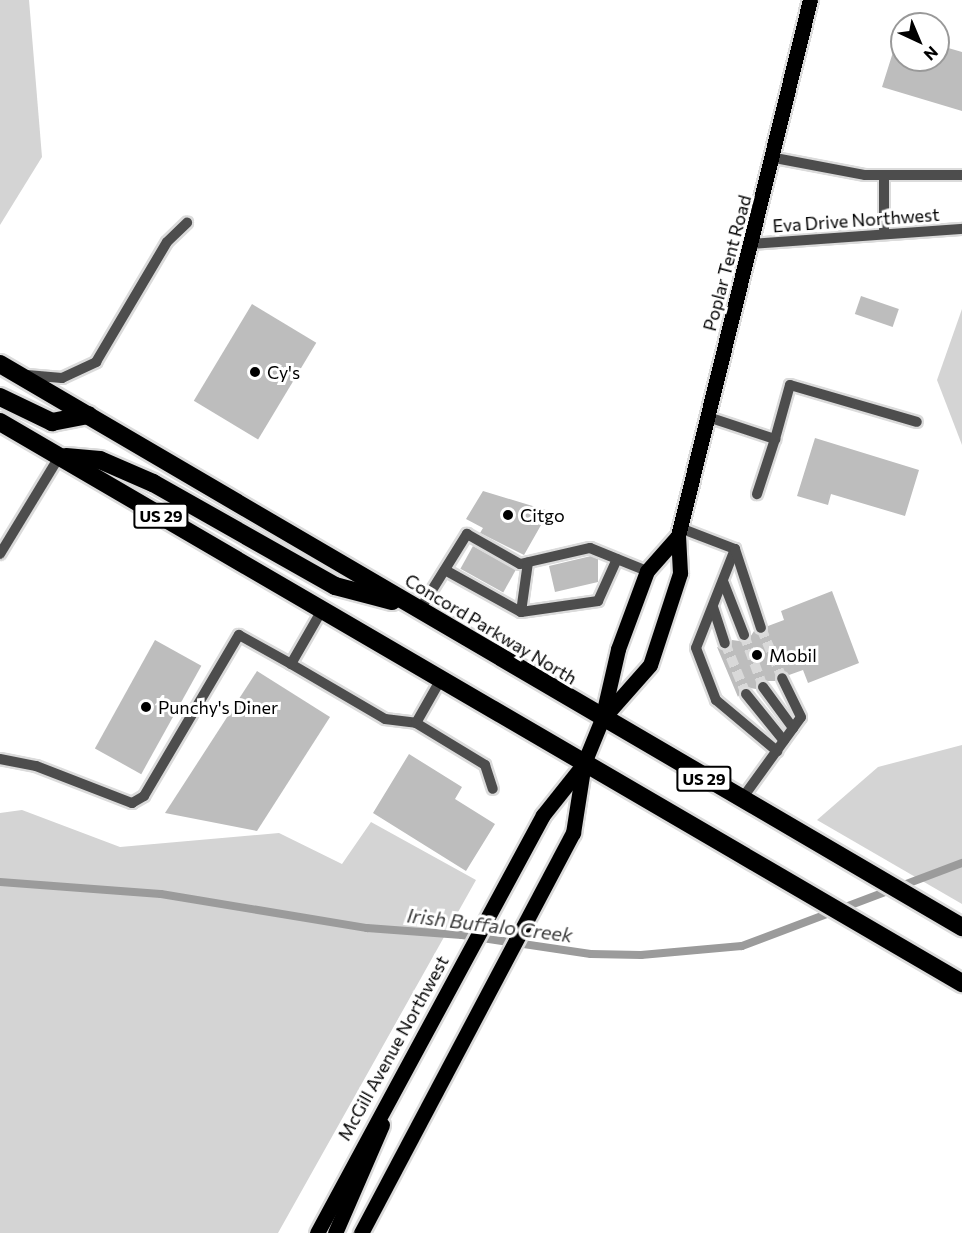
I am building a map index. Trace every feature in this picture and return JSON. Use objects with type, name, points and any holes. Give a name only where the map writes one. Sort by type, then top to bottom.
[{"type":"highway","name":"Concord Parkway North","points":[[0,364],[602,719],[962,927]]},
{"type":"highway","points":[[0,397],[52,422],[88,415]]},
{"type":"highway","name":"US 29","points":[[0,422],[962,983]]},
{"type":"highway","points":[[59,457],[100,460],[153,483],[335,586],[415,608]]},
{"type":"main road","name":"Poplar Tent Road","points":[[602,719],[650,665],[680,573],[679,532],[775,158],[810,0]]},
{"type":"main road","name":"Poplar Tent Road","points":[[602,719],[618,649],[648,571],[679,532]]},
{"type":"main road","name":"McGill Avenue Northwest","points":[[361,1233],[573,833],[584,763],[602,719]]},
{"type":"main road","name":"McGill Avenue Northwest","points":[[317,1233],[407,1068],[432,1016],[543,816],[584,763]]},
{"type":"main road","points":[[335,1233],[407,1068]]},
{"type":"street","points":[[775,158],[884,175],[962,174]]},
{"type":"street","points":[[884,175],[884,234]]},
{"type":"street","points":[[19,375],[62,378],[96,362],[167,242],[187,223]]},
{"type":"street","name":"Eva Drive Northwest","points":[[752,244],[962,229]]},
{"type":"street","points":[[757,494],[789,385],[917,422]]},
{"type":"street","points":[[708,417],[775,439]]},
{"type":"street","points":[[0,554],[59,457]]},
{"type":"street","points":[[679,532],[735,549]]},
{"type":"street","points":[[415,608],[445,570],[467,534],[520,564],[590,548],[648,571]]},
{"type":"street","points":[[735,549],[696,648],[716,700],[780,746]]},
{"type":"street","points":[[735,549],[761,628]]},
{"type":"street","points":[[445,570],[521,612],[598,601],[617,559]]},
{"type":"street","points":[[521,612],[528,562]]},
{"type":"street","points":[[723,581],[744,635]]},
{"type":"street","points":[[713,607],[725,643]]},
{"type":"street","points":[[291,664],[322,610]]},
{"type":"street","points":[[0,759],[36,766],[132,803],[144,796],[238,635],[385,719],[416,723],[485,765],[494,789]]},
{"type":"street","points":[[741,800],[801,717],[782,678]]},
{"type":"street","points":[[416,723],[441,679]]},
{"type":"street","points":[[763,687],[793,728]]},
{"type":"street","points":[[746,694],[780,746]]},
{"type":"shaded area","points":[[0,0],[29,0],[42,157],[0,225]]},
{"type":"shaded area","points":[[962,309],[962,445],[937,380]]},
{"type":"shaded area","points":[[962,745],[962,904],[817,820],[878,767]]},
{"type":"shaded area","points":[[22,810],[120,847],[279,833],[342,864],[371,822],[476,880],[278,1233],[0,1233],[0,813]]},
{"type":"building","points":[[950,48],[962,52],[962,111],[882,87],[890,62],[890,72],[950,72]]},
{"type":"building","points":[[861,296],[899,309],[893,327],[855,314]]},
{"type":"building","name":"Cy's","points":[[252,304],[316,343],[258,439],[194,401]]},
{"type":"building","points":[[815,438],[919,470],[905,516],[831,494],[828,505],[797,496]]},
{"type":"building","name":"Citgo","points":[[483,491],[549,511],[524,555],[480,533],[483,528],[466,519]]},
{"type":"building","points":[[473,546],[516,570],[503,592],[460,569]]},
{"type":"building","points":[[591,556],[598,559],[598,582],[555,592],[549,566]]},
{"type":"building","points":[[832,591],[859,663],[808,683],[803,670],[789,675],[779,671],[775,681],[759,681],[756,689],[744,687],[738,697],[717,647],[728,650],[732,640],[747,642],[754,631],[764,635],[768,626],[784,620],[781,611]]},
{"type":"building","name":"Punchy's Diner","points":[[155,640],[201,666],[141,774],[95,748]]},
{"type":"building","points":[[257,671],[330,717],[257,831],[165,813]]},
{"type":"building","points":[[409,754],[462,787],[455,799],[495,824],[466,871],[373,813]]},
{"type":"waterway","name":"Irish Buffalo Creek","points":[[0,882],[161,894],[367,928],[462,935],[591,954],[641,955],[742,946],[962,863]]},
{"type":"tunnel","points":[[761,628],[782,678]]},
{"type":"tunnel","points":[[744,635],[763,687]]},
{"type":"tunnel","points":[[725,643],[746,694]]},
{"type":"place","name":"Cy's","points":[[255,372]]},
{"type":"place","name":"Citgo","points":[[508,515]]},
{"type":"place","name":"Mobil","points":[[757,655]]},
{"type":"place","name":"Punchy's Diner","points":[[146,707]]}]
